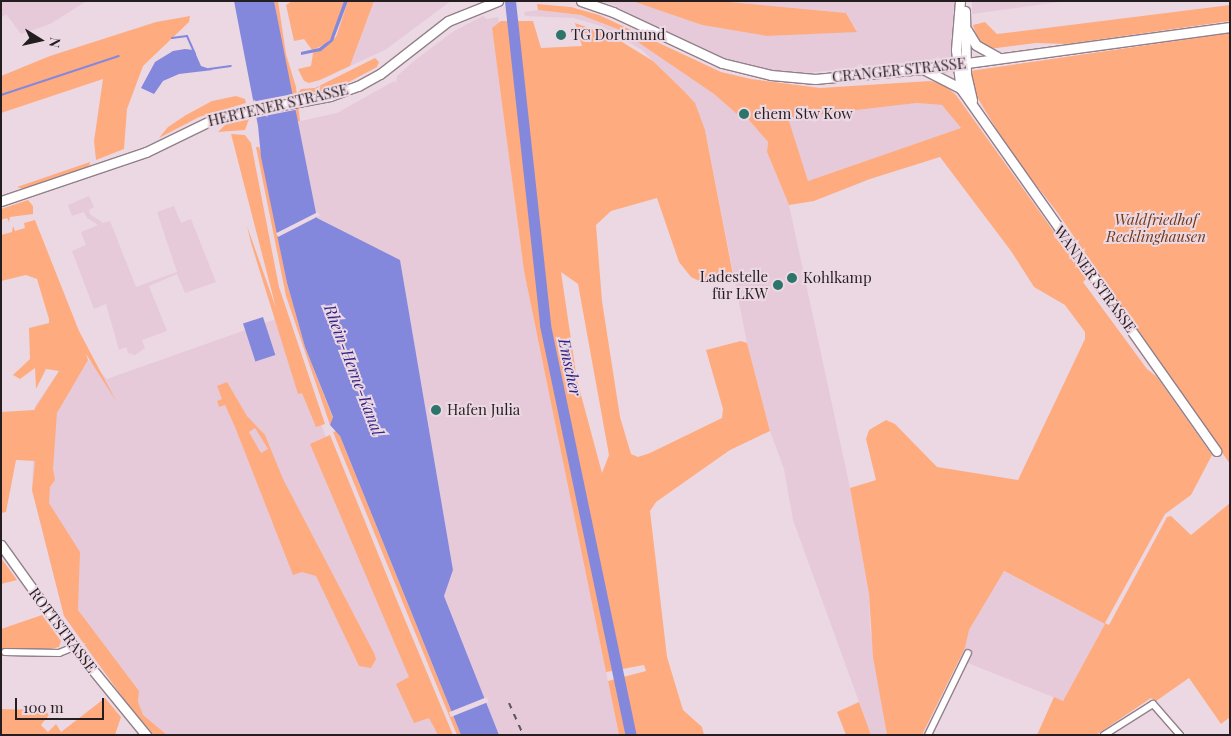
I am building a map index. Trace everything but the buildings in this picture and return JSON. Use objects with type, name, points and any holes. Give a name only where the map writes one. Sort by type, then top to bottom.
[{"type":"main road","name":"CRANGER STRASSE","points":[[581,1],[613,12],[700,55],[754,72],[796,78],[835,79],[923,69],[1230,27]]},
{"type":"main road","points":[[960,1],[962,26],[976,45],[999,58]]},
{"type":"main road","points":[[962,16],[965,1]]},
{"type":"main road","name":"HERTENER STRASSE","points":[[1,201],[146,152],[206,121],[247,110],[330,96],[368,81],[448,21],[485,4],[497,2]]},
{"type":"main road","name":"WANNER STRASSE","points":[[962,26],[966,78],[974,108]]},
{"type":"main road","name":"WANNER STRASSE","points":[[962,26],[957,64],[961,89],[1216,450]]},
{"type":"main road","points":[[923,69],[946,79],[961,89]]},
{"type":"main road","name":"ROTTSTRASSE","points":[[1,545],[74,647],[146,735]]},
{"type":"street","points":[[5,652],[59,653],[74,647]]},
{"type":"street","points":[[928,735],[968,653]]},
{"type":"street","points":[[1104,735],[1153,704],[1180,735]]},
{"type":"shaded area","points":[[1,1],[87,1],[50,24],[21,34],[6,14],[1,18]]},
{"type":"shaded area","points":[[374,1],[451,1],[385,50],[350,66]]},
{"type":"shaded area","points":[[597,1],[632,1],[702,25],[767,36],[857,31],[846,13],[719,1],[954,1],[953,57],[798,74],[748,66],[694,48],[613,5]]},
{"type":"shaded area","points":[[972,1],[1067,1],[972,14]]},
{"type":"shaded area","points":[[538,10],[581,15],[620,30],[714,94],[738,115],[748,119],[768,142],[767,152],[789,205],[850,488],[869,594],[870,627],[887,735],[871,735],[793,520],[784,469],[770,431],[747,343],[705,130],[682,89],[642,50],[601,26],[574,18],[525,16],[524,12]]},
{"type":"shaded area","points":[[483,16],[487,19],[498,17],[500,25],[492,28],[524,271],[619,735],[499,735],[444,596],[453,570],[400,261],[317,218],[296,122],[337,113],[394,81],[396,83],[397,76],[414,61],[454,31]]},
{"type":"shaded area","points":[[917,103],[942,105],[962,128],[808,181],[787,118]]},
{"type":"shaded area","points":[[89,196],[94,207],[89,210],[90,214],[103,223],[110,221],[136,287],[177,272],[157,212],[174,206],[181,223],[191,219],[216,282],[185,293],[177,274],[149,286],[167,331],[142,340],[145,348],[135,355],[128,353],[126,347],[119,350],[106,304],[94,309],[72,251],[86,245],[81,232],[98,225],[87,218],[84,212],[72,216],[68,205]]},
{"type":"shaded area","points":[[279,318],[444,735],[155,735],[94,659],[64,616],[32,490],[35,406],[59,371],[72,343],[107,379]]},
{"type":"shaded area","points":[[1003,571],[1105,624],[1063,701],[958,659],[969,630]]},
{"type":"green space","points":[[274,1],[278,1],[286,54],[296,87],[300,121],[296,122]]},
{"type":"green space","points":[[292,1],[344,1],[334,35],[326,44],[312,50],[304,39],[294,41],[286,5]]},
{"type":"green space","points":[[348,1],[374,1],[350,66],[320,80],[309,83],[304,81],[298,69],[311,66],[313,53],[336,37]]},
{"type":"green space","points":[[632,1],[719,1],[846,13],[857,32],[767,36],[702,25]]},
{"type":"green space","points":[[537,4],[571,7],[599,15],[721,72],[751,79],[820,88],[930,81],[943,84],[956,95],[1087,278],[1083,282],[1147,369],[1157,377],[1212,455],[1191,495],[1165,514],[1105,623],[1109,625],[1167,517],[1171,516],[1191,535],[1230,503],[1230,717],[1221,724],[1189,678],[1156,701],[1151,698],[1096,735],[1037,735],[1054,697],[1063,701],[1105,624],[1004,571],[969,630],[965,648],[922,735],[887,735],[873,657],[869,594],[850,488],[876,480],[866,439],[869,430],[886,420],[895,424],[937,467],[1018,480],[1085,339],[1085,332],[1065,305],[1034,287],[1011,251],[940,157],[870,179],[814,201],[789,205],[767,152],[768,142],[748,119],[738,115],[714,94],[620,30],[581,15],[538,10]],"holes":[[[917,103],[942,105],[961,128],[808,181],[788,118]]]},
{"type":"green space","points":[[1230,5],[1230,21],[1067,44],[1036,43],[989,49],[978,40],[973,25],[985,22],[997,34]]},
{"type":"green space","points":[[190,16],[189,22],[143,66],[127,109],[124,149],[96,160],[94,141],[103,79],[1,113],[1,76],[50,56],[156,22]]},
{"type":"green space","points":[[501,21],[533,21],[541,48],[582,46],[575,23],[614,37],[653,61],[682,89],[695,103],[705,130],[734,280],[705,284],[691,277],[679,262],[657,198],[611,211],[596,225],[602,301],[620,417],[631,454],[638,457],[650,453],[722,418],[723,409],[706,350],[741,341],[747,343],[770,431],[730,450],[656,502],[650,511],[667,657],[683,710],[702,727],[704,735],[619,735],[608,681],[646,671],[644,665],[606,672],[524,271],[492,28]],"holes":[[[561,272],[578,284],[609,455],[602,473],[577,380]]]},
{"type":"green space","name":"Waldfriedhof Recklinghausen","points":[[1230,33],[1230,464],[1057,212],[1009,150],[974,92],[970,71]]},
{"type":"green space","points":[[375,58],[379,62],[377,67],[349,82],[318,92],[298,93],[301,89],[315,88]]},
{"type":"green space","points":[[236,96],[245,99],[246,103],[199,117],[159,138],[168,127],[186,115],[212,101]]},
{"type":"green space","points":[[249,119],[245,130],[218,132],[226,124]]},
{"type":"green space","points":[[231,134],[245,135],[251,143],[279,287],[325,424],[316,427],[302,393],[298,394],[251,243],[247,226],[276,308]]},
{"type":"green space","points":[[256,147],[259,147],[263,160],[287,283],[305,347],[333,418],[330,425],[286,296]]},
{"type":"green space","points":[[90,162],[89,167],[26,190],[17,187]]},
{"type":"green space","points":[[28,200],[33,206],[33,214],[10,217],[9,222],[7,218],[1,220],[1,209]]},
{"type":"green space","points":[[35,220],[79,331],[116,401],[86,354],[88,360],[57,413],[53,469],[55,480],[50,487],[49,503],[80,552],[78,610],[139,691],[138,702],[143,715],[167,735],[154,735],[128,705],[64,616],[32,490],[35,461],[16,460],[6,512],[1,513],[1,412],[34,410],[59,371],[46,369],[36,389],[35,368],[20,379],[13,375],[30,359],[29,328],[49,323],[49,319],[37,279],[26,275],[1,281],[1,235],[12,232],[13,226],[15,231],[25,228],[24,223]]},
{"type":"green space","points":[[227,382],[247,416],[265,435],[283,479],[374,653],[376,659],[371,668],[359,666],[316,576],[302,572],[293,575],[235,427],[225,405],[219,407],[217,401],[222,399],[217,386]],"holes":[[[255,428],[268,449],[261,453],[249,432]]]},
{"type":"green space","points":[[337,431],[461,735],[457,735],[333,432]]},
{"type":"green space","points":[[330,435],[453,735],[438,735],[429,718],[414,723],[396,684],[409,677],[310,444]]},
{"type":"green space","points":[[1,558],[17,580],[1,584]]},
{"type":"green space","points":[[42,615],[61,641],[59,647],[46,650],[1,650],[1,629]]},
{"type":"green space","points":[[105,698],[121,717],[115,735],[1,735],[1,709],[45,710],[49,715],[41,725],[48,732],[56,724],[61,732]]},
{"type":"green space","points":[[859,702],[871,735],[846,735],[837,712]]},
{"type":"water","name":"Rhein-Herne-Kanal","points":[[234,1],[274,1],[317,218],[400,260],[453,570],[444,596],[499,735],[461,735],[340,436],[330,425],[333,417],[305,347],[287,283],[261,157],[258,126]]},
{"type":"water","points":[[344,1],[348,1],[333,41],[321,51],[301,55],[301,52],[319,48],[330,40]]},
{"type":"water","points":[[194,50],[201,66],[213,70],[179,74],[163,81],[154,94],[141,88],[155,62],[173,51]]},
{"type":"water","points":[[263,317],[275,355],[255,362],[243,323]]},
{"type":"pier","points":[[293,94],[296,110],[254,118],[251,102]]},
{"type":"pier","points":[[318,212],[320,216],[278,237],[276,233]]},
{"type":"pier","points":[[487,697],[489,702],[451,717],[449,712]]},
{"type":"waterway","name":"Emscher","points":[[510,1],[545,325],[631,735]]},
{"type":"waterway","points":[[172,38],[187,36],[195,54]]},
{"type":"waterway","points":[[1,95],[119,56]]},
{"type":"waterway","points":[[209,69],[231,66]]},
{"type":"railway","points":[[509,703],[523,735]]},
{"type":"place","name":"TG Dortmund","points":[[561,35]]},
{"type":"place","name":"ehem Stw Kow","points":[[744,114]]},
{"type":"place","name":"Kohlkamp","points":[[792,278]]},
{"type":"place","name":"Ladestelle für LKW","points":[[778,285]]},
{"type":"place","name":"Hafen Julia","points":[[436,410]]}]
